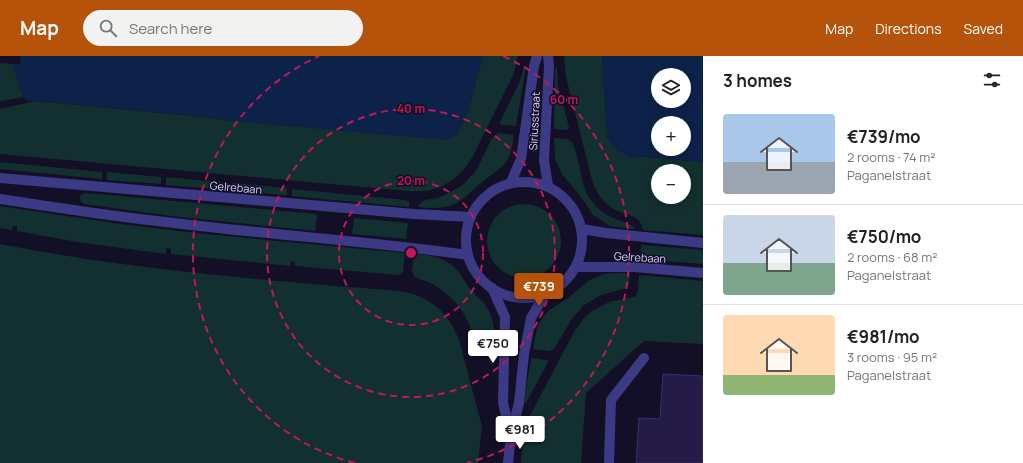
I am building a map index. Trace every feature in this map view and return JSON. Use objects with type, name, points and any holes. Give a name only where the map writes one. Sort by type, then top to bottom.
[{"type":"street","name":"Siriusstraat","points":[[511,182],[521,159],[534,66],[537,56]]},
{"type":"street","name":"Siriusstraat","points":[[548,56],[549,66],[544,160],[548,186]]},
{"type":"street","name":"Gelrebaan","points":[[0,178],[414,214],[470,217]]},
{"type":"street","points":[[530,181],[548,186],[564,196],[575,211],[582,229],[582,249],[576,267],[568,278],[558,287],[545,294],[518,298],[492,288],[481,279],[473,268],[468,255],[466,236],[470,217],[480,201],[494,189],[511,182],[530,181]]},
{"type":"street","points":[[0,199],[174,224],[411,247],[468,255]]},
{"type":"street","name":"Gelrebaan","points":[[582,229],[606,234],[703,243]]},
{"type":"street","name":"Gelrebaan","points":[[576,267],[635,267],[703,273]]},
{"type":"street","points":[[492,288],[505,317],[503,403],[511,434]]},
{"type":"street","points":[[508,463],[511,434],[519,403],[524,354],[531,318],[545,294]]},
{"type":"street","points":[[609,463],[611,400],[644,358]]},
{"type":"green space","points":[[483,56],[518,56],[514,73],[473,156],[465,168],[454,179],[441,187],[426,191],[408,191],[0,154],[0,109],[35,101],[215,118],[232,121],[446,139],[457,135],[468,111]]},
{"type":"green space","points":[[564,56],[602,56],[607,135],[636,156],[703,162],[703,235],[643,230],[642,225],[635,218],[608,205],[597,192],[592,180],[566,77]]},
{"type":"green space","points":[[0,63],[13,64],[24,97],[0,101]]},
{"type":"green space","points":[[524,66],[526,66],[516,126],[501,125],[500,122],[520,81]]},
{"type":"green space","points":[[557,67],[558,86],[569,127],[567,130],[554,129],[555,68]]},
{"type":"green space","points":[[500,133],[514,135],[510,153],[505,164],[455,204],[437,208],[418,207],[425,200],[438,198],[464,184],[477,169],[492,138]]},
{"type":"green space","points":[[554,138],[567,139],[572,142],[576,151],[585,189],[595,205],[607,215],[634,227],[634,229],[610,226],[593,215],[582,198],[562,174],[555,159]]},
{"type":"green space","points":[[0,162],[102,172],[102,179],[0,169]]},
{"type":"green space","points":[[107,172],[161,177],[161,184],[107,180]]},
{"type":"green space","points":[[166,177],[228,183],[227,190],[166,185]]},
{"type":"green space","points":[[233,183],[287,188],[287,195],[233,191]]},
{"type":"green space","points":[[292,189],[406,200],[409,202],[409,207],[292,196]]},
{"type":"green space","points":[[86,193],[317,214],[315,231],[171,216],[85,204],[81,202],[80,197]]},
{"type":"green space","points":[[524,204],[545,210],[555,220],[561,241],[555,262],[545,272],[524,278],[503,272],[493,262],[487,241],[493,220],[503,210]]},
{"type":"green space","points":[[0,206],[120,224],[205,234],[405,253],[403,272],[399,275],[295,266],[295,262],[291,261],[290,266],[171,254],[171,249],[166,248],[166,254],[77,242],[17,231],[17,226],[13,226],[12,230],[0,228]]},
{"type":"green space","points":[[354,218],[408,223],[406,239],[352,234]]},
{"type":"green space","points":[[0,244],[99,261],[249,278],[399,291],[419,296],[436,306],[443,313],[455,330],[459,340],[482,426],[478,463],[0,463]]},
{"type":"green space","points":[[641,245],[703,250],[703,264],[640,259]]},
{"type":"green space","points":[[414,254],[442,259],[458,271],[470,289],[483,302],[490,312],[494,328],[494,346],[482,344],[476,341],[465,315],[455,301],[441,289],[415,277],[412,272]]},
{"type":"green space","points":[[604,274],[630,274],[627,288],[601,295],[584,305],[571,320],[554,349],[549,351],[533,349],[537,328],[548,311],[568,298],[590,280]]},
{"type":"green space","points":[[639,275],[703,281],[703,344],[644,341],[586,393],[581,463],[521,463],[523,433],[526,423],[574,332],[585,317],[592,311],[609,302],[635,297],[638,292]]},
{"type":"green space","points":[[531,358],[547,360],[548,362],[526,403],[524,402]]},
{"type":"water","points":[[21,56],[483,56],[468,111],[457,135],[446,140],[232,121],[215,118],[26,100],[19,87],[13,64],[20,64]]},
{"type":"water","points":[[602,56],[703,56],[703,162],[635,156],[635,158],[627,157],[627,155],[614,148],[607,135]]},
{"type":"building","points":[[663,374],[703,376],[703,463],[636,463],[639,418],[660,419]]}]
